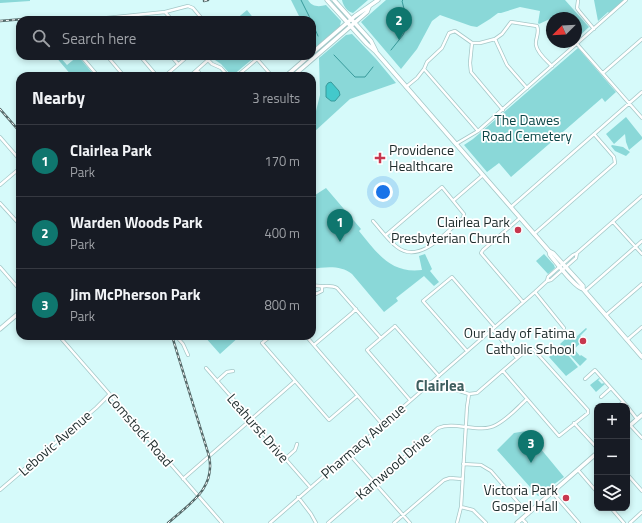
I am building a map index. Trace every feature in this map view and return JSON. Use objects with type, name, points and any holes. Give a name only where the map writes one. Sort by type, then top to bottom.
[{"type":"main road","points":[[326,0],[350,27],[376,52],[510,207],[549,251],[553,253],[579,288],[584,290],[642,357]]},
{"type":"main road","points":[[334,0],[371,41],[376,52]]},
{"type":"main road","points":[[316,50],[351,19],[378,0]]},
{"type":"main road","points":[[316,56],[367,12],[369,7]]},
{"type":"main road","points":[[291,72],[304,60]]},
{"type":"main road","points":[[298,72],[312,60]]},
{"type":"main road","points":[[0,329],[16,315]]},
{"type":"main road","points":[[630,425],[642,415]]},
{"type":"main road","points":[[517,523],[594,456]]},
{"type":"street","points":[[582,40],[626,0]]},
{"type":"street","points":[[578,1],[577,8],[594,29]]},
{"type":"street","points":[[130,16],[165,12],[188,6],[193,8],[200,16]]},
{"type":"street","points":[[165,12],[168,16]]},
{"type":"street","points":[[406,87],[417,78],[427,62],[442,48],[447,35],[450,32],[455,31],[472,43],[480,43],[495,39],[502,34],[511,22],[537,26],[538,32],[536,48],[552,66]]},
{"type":"street","points":[[495,39],[508,65],[527,88]]},
{"type":"street","points":[[603,73],[642,39]]},
{"type":"street","points":[[472,43],[470,63],[471,72],[503,110]]},
{"type":"street","points":[[456,145],[478,131],[573,48]]},
{"type":"street","points":[[581,48],[642,118]]},
{"type":"street","points":[[84,60],[95,72]]},
{"type":"street","points":[[110,60],[120,72]]},
{"type":"street","points":[[143,60],[154,72]]},
{"type":"street","points":[[174,60],[178,64]]},
{"type":"street","points":[[169,72],[183,60]]},
{"type":"street","points":[[195,72],[208,60],[224,72]]},
{"type":"street","points":[[242,72],[256,60]]},
{"type":"street","points":[[258,60],[268,72]]},
{"type":"street","points":[[424,69],[478,131]]},
{"type":"street","points":[[510,207],[642,92]]},
{"type":"street","points":[[534,234],[615,163],[614,157],[594,134]]},
{"type":"street","points":[[0,137],[16,155]]},
{"type":"street","points":[[0,185],[16,171]]},
{"type":"street","points":[[454,200],[482,175]]},
{"type":"street","points":[[373,221],[395,245],[403,250],[415,252],[426,249],[464,216],[463,212],[442,187],[386,235]]},
{"type":"street","name":"Pharmacy Avenue","points":[[270,523],[547,281],[551,280],[577,253],[642,196]]},
{"type":"street","points":[[0,203],[16,221]]},
{"type":"street","points":[[520,218],[481,253],[523,302]]},
{"type":"street","points":[[613,222],[642,254]]},
{"type":"street","points":[[584,290],[642,241]]},
{"type":"street","points":[[0,267],[16,285]]},
{"type":"street","points":[[467,351],[423,301],[452,277],[495,327]]},
{"type":"street","points":[[606,315],[642,284]]},
{"type":"street","points":[[316,286],[334,286],[337,288],[381,338]]},
{"type":"street","points":[[316,294],[322,291],[322,287]]},
{"type":"street","points":[[535,292],[564,328]]},
{"type":"street","points":[[314,345],[356,309]]},
{"type":"street","points":[[410,400],[367,350],[395,326],[439,376]]},
{"type":"street","points":[[628,340],[642,327]]},
{"type":"street","points":[[492,329],[517,358]]},
{"type":"street","name":"Comstock Road","points":[[62,340],[222,523]]},
{"type":"street","points":[[180,340],[188,355]]},
{"type":"street","points":[[266,340],[262,343],[329,420],[357,396]]},
{"type":"street","points":[[310,340],[382,424]]},
{"type":"street","points":[[431,382],[469,394],[476,393],[529,348],[534,350],[588,410],[587,413],[559,436],[503,371]]},
{"type":"street","name":"Leahurst Drive","points":[[206,368],[310,487]]},
{"type":"street","points":[[585,379],[595,370],[624,402]]},
{"type":"street","points":[[217,381],[227,372],[234,371]]},
{"type":"street","points":[[183,479],[295,381]]},
{"type":"street","points":[[601,397],[611,388]]},
{"type":"street","points":[[457,523],[461,507],[466,407],[469,394]]},
{"type":"street","name":"Lebovic Avenue","points":[[0,490],[96,408],[109,395]]},
{"type":"street","name":"Karnwood Drive","points":[[328,523],[438,428],[448,426],[485,428],[496,426],[527,399]]},
{"type":"street","points":[[630,410],[637,419]]},
{"type":"street","points":[[574,423],[594,445]]},
{"type":"street","points":[[630,427],[642,438]]},
{"type":"street","points":[[285,459],[295,450],[297,444]]},
{"type":"street","points":[[349,454],[410,523]]},
{"type":"street","points":[[463,464],[481,465],[491,472],[528,514]]},
{"type":"street","points":[[578,470],[594,489]]},
{"type":"street","points":[[628,475],[642,491]]},
{"type":"street","points":[[394,523],[444,480],[450,478],[462,479]]},
{"type":"street","points":[[552,492],[579,523]]},
{"type":"street","points":[[298,498],[311,514],[316,523]]},
{"type":"street","points":[[461,507],[473,510],[486,523]]},
{"type":"street","points":[[614,511],[624,523]]},
{"type":"street","points":[[630,523],[642,512]]},
{"type":"street","points":[[522,519],[526,523]]},
{"type":"green space","points":[[0,0],[30,0],[30,1],[0,3]]},
{"type":"green space","points":[[291,0],[308,0],[316,6],[326,5],[341,21],[340,26],[316,47],[316,16],[299,16]]},
{"type":"green space","points":[[342,0],[368,0],[353,13],[346,8]]},
{"type":"green space","points":[[386,0],[565,0],[576,12],[546,12],[546,21],[539,24],[540,11],[520,7],[498,13],[477,27],[440,15],[432,21],[417,49],[401,69],[361,22]]},
{"type":"green space","points":[[594,0],[625,0],[610,14],[608,12],[598,21]]},
{"type":"green space","points":[[247,10],[252,16],[240,16]]},
{"type":"green space","points":[[582,19],[589,27],[582,33]]},
{"type":"green space","points":[[352,34],[396,83],[350,99],[316,130],[316,111],[320,95],[319,58],[346,35]]},
{"type":"green space","name":"The Dawes Road Cemetery","points":[[578,48],[616,92],[605,102],[602,98],[511,177],[499,163],[487,172],[464,145],[473,139]]},
{"type":"green space","points":[[58,60],[63,60],[67,65],[73,60],[81,60],[92,72],[69,72]]},
{"type":"green space","points":[[215,60],[251,60],[237,72],[228,72]]},
{"type":"green space","points":[[626,117],[642,137],[642,139],[629,150],[625,134],[614,144],[606,134]]},
{"type":"green space","points":[[611,146],[623,147],[630,152],[626,156],[615,151]]},
{"type":"green space","points":[[326,188],[361,229],[359,231],[379,254],[393,265],[402,269],[422,270],[419,256],[425,254],[432,269],[430,271],[439,282],[434,286],[424,276],[396,298],[398,301],[384,312],[348,271],[333,267],[316,269],[316,194]]},
{"type":"green space","points":[[544,254],[555,268],[548,274],[536,261]]},
{"type":"green space","points":[[586,328],[587,329],[580,336],[584,340],[574,349],[580,356],[581,355],[587,359],[580,366],[560,344],[572,333],[576,337]]},
{"type":"green space","points":[[208,340],[236,340],[220,354]]},
{"type":"green space","points":[[561,347],[578,367],[566,376],[549,357]]},
{"type":"green space","points":[[599,378],[600,379],[598,380],[602,384],[605,384],[596,392],[590,385]]},
{"type":"green space","points":[[526,431],[564,477],[538,496],[497,450],[514,433]]},
{"type":"shaded area","points":[[331,82],[339,91],[340,95],[335,101],[331,101],[326,97],[326,86]]},
{"type":"waterway","points":[[301,0],[309,16]]},
{"type":"waterway","points":[[391,50],[403,35],[408,24],[403,0]]},
{"type":"waterway","points":[[316,31],[318,36]]},
{"type":"waterway","points":[[334,55],[355,77],[365,77],[373,67]]},
{"type":"railway","points":[[204,1],[208,0]]},
{"type":"railway","points":[[0,21],[16,20]]},
{"type":"railway","points":[[0,109],[16,127]]},
{"type":"railway","points":[[168,523],[199,495],[205,487],[210,468],[209,456],[173,340]]},
{"type":"place","name":"Warden Woods Park","points":[[399,40]]},
{"type":"place","name":"Providence Healthcare","points":[[380,158]]},
{"type":"place","name":"Clairlea Park Presbyterian Church","points":[[518,230]]},
{"type":"place","name":"Clairlea Park","points":[[340,242]]},
{"type":"place","name":"Our Lady of Fatima Catholic School","points":[[583,341]]},
{"type":"place","name":"Jim McPherson Park","points":[[531,463]]},
{"type":"place","name":"Victoria Park Gospel Hall","points":[[566,498]]},
{"type":"district","name":"Clairlea","points":[[440,386]]}]
